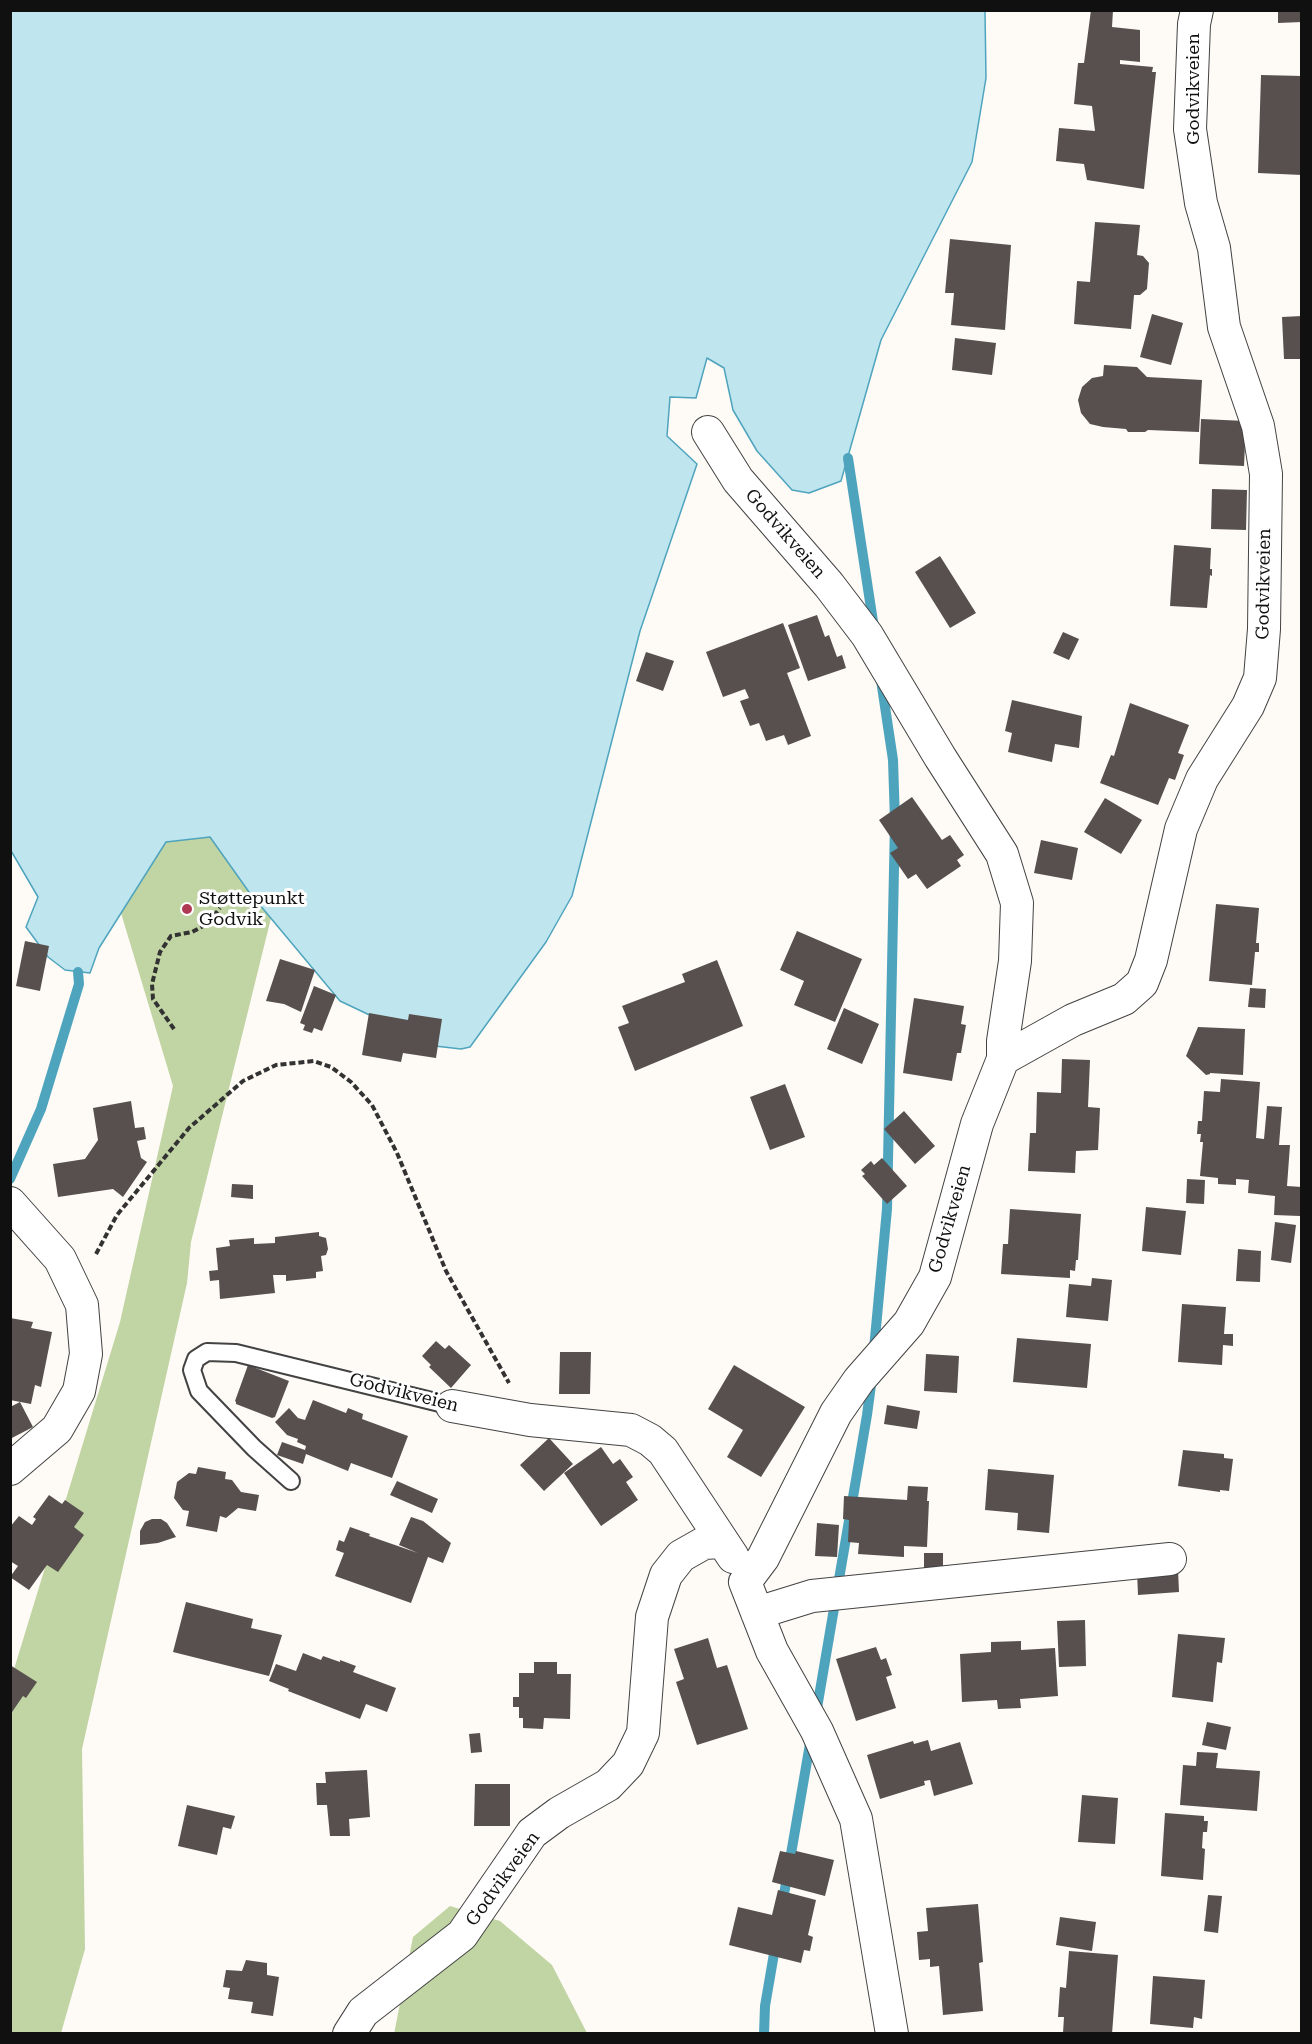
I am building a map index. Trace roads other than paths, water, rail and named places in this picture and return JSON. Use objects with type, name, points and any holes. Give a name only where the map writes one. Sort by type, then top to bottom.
[{"type":"street","name":"Godvikveien","points":[[1003,1059],[1073,1020],[1124,999],[1142,982],[1151,960],[1181,829],[1202,779],[1248,706],[1260,678],[1264,629],[1266,474],[1258,426],[1224,327],[1214,248],[1201,203],[1190,129],[1194,24],[1197,10]]},
{"type":"street","name":"Godvikveien","points":[[708,432],[738,480],[829,585],[867,635],[1002,855],[1017,903],[1015,961],[1003,1041],[1003,1059],[977,1124],[935,1277],[909,1323],[860,1380],[836,1413],[764,1558],[745,1582]]},
{"type":"street","points":[[10,1203],[60,1259],[82,1305],[86,1354],[79,1391],[57,1430],[10,1469]]},
{"type":"street","name":"Godvikveien","points":[[452,1406],[530,1420],[631,1430],[650,1440],[663,1451],[745,1582],[772,1651],[817,1731],[855,1819],[892,2034]]},
{"type":"street","name":"Godvikveien","points":[[349,2034],[363,2012],[462,1935],[532,1833],[559,1813],[608,1785],[628,1764],[643,1733],[652,1617],[666,1575],[681,1556],[704,1543],[722,1542]]},
{"type":"street","points":[[758,1613],[777,1605],[812,1596],[1170,1559]]},
{"type":"lane","name":"Godvikveien","points":[[291,1481],[254,1448],[199,1391],[192,1370],[196,1359],[207,1352],[236,1353],[452,1406]]},
{"type":"water","points":[[10,11],[985,11],[986,78],[972,162],[881,340],[841,481],[809,493],[792,490],[757,451],[733,410],[724,368],[707,358],[696,398],[670,397],[667,436],[697,464],[640,631],[572,896],[546,942],[470,1047],[461,1049],[435,1046],[340,1001],[249,892],[210,837],[166,842],[99,948],[90,973],[65,970],[48,957],[26,927],[38,897],[10,849]]},
{"type":"waterway","points":[[848,458],[874,628]]},
{"type":"waterway","points":[[874,1349],[887,1209],[895,821],[893,760],[881,680]]},
{"type":"waterway","points":[[10,1179],[41,1109],[79,984],[78,972]]},
{"type":"waterway","points":[[816,1714],[872,1377]]},
{"type":"waterway","points":[[782,1906],[811,1738]]},
{"type":"waterway","points":[[764,2034],[765,2006],[776,1942]]},
{"type":"place","name":"Støttepunkt Godvik","points":[[187,909]]}]
